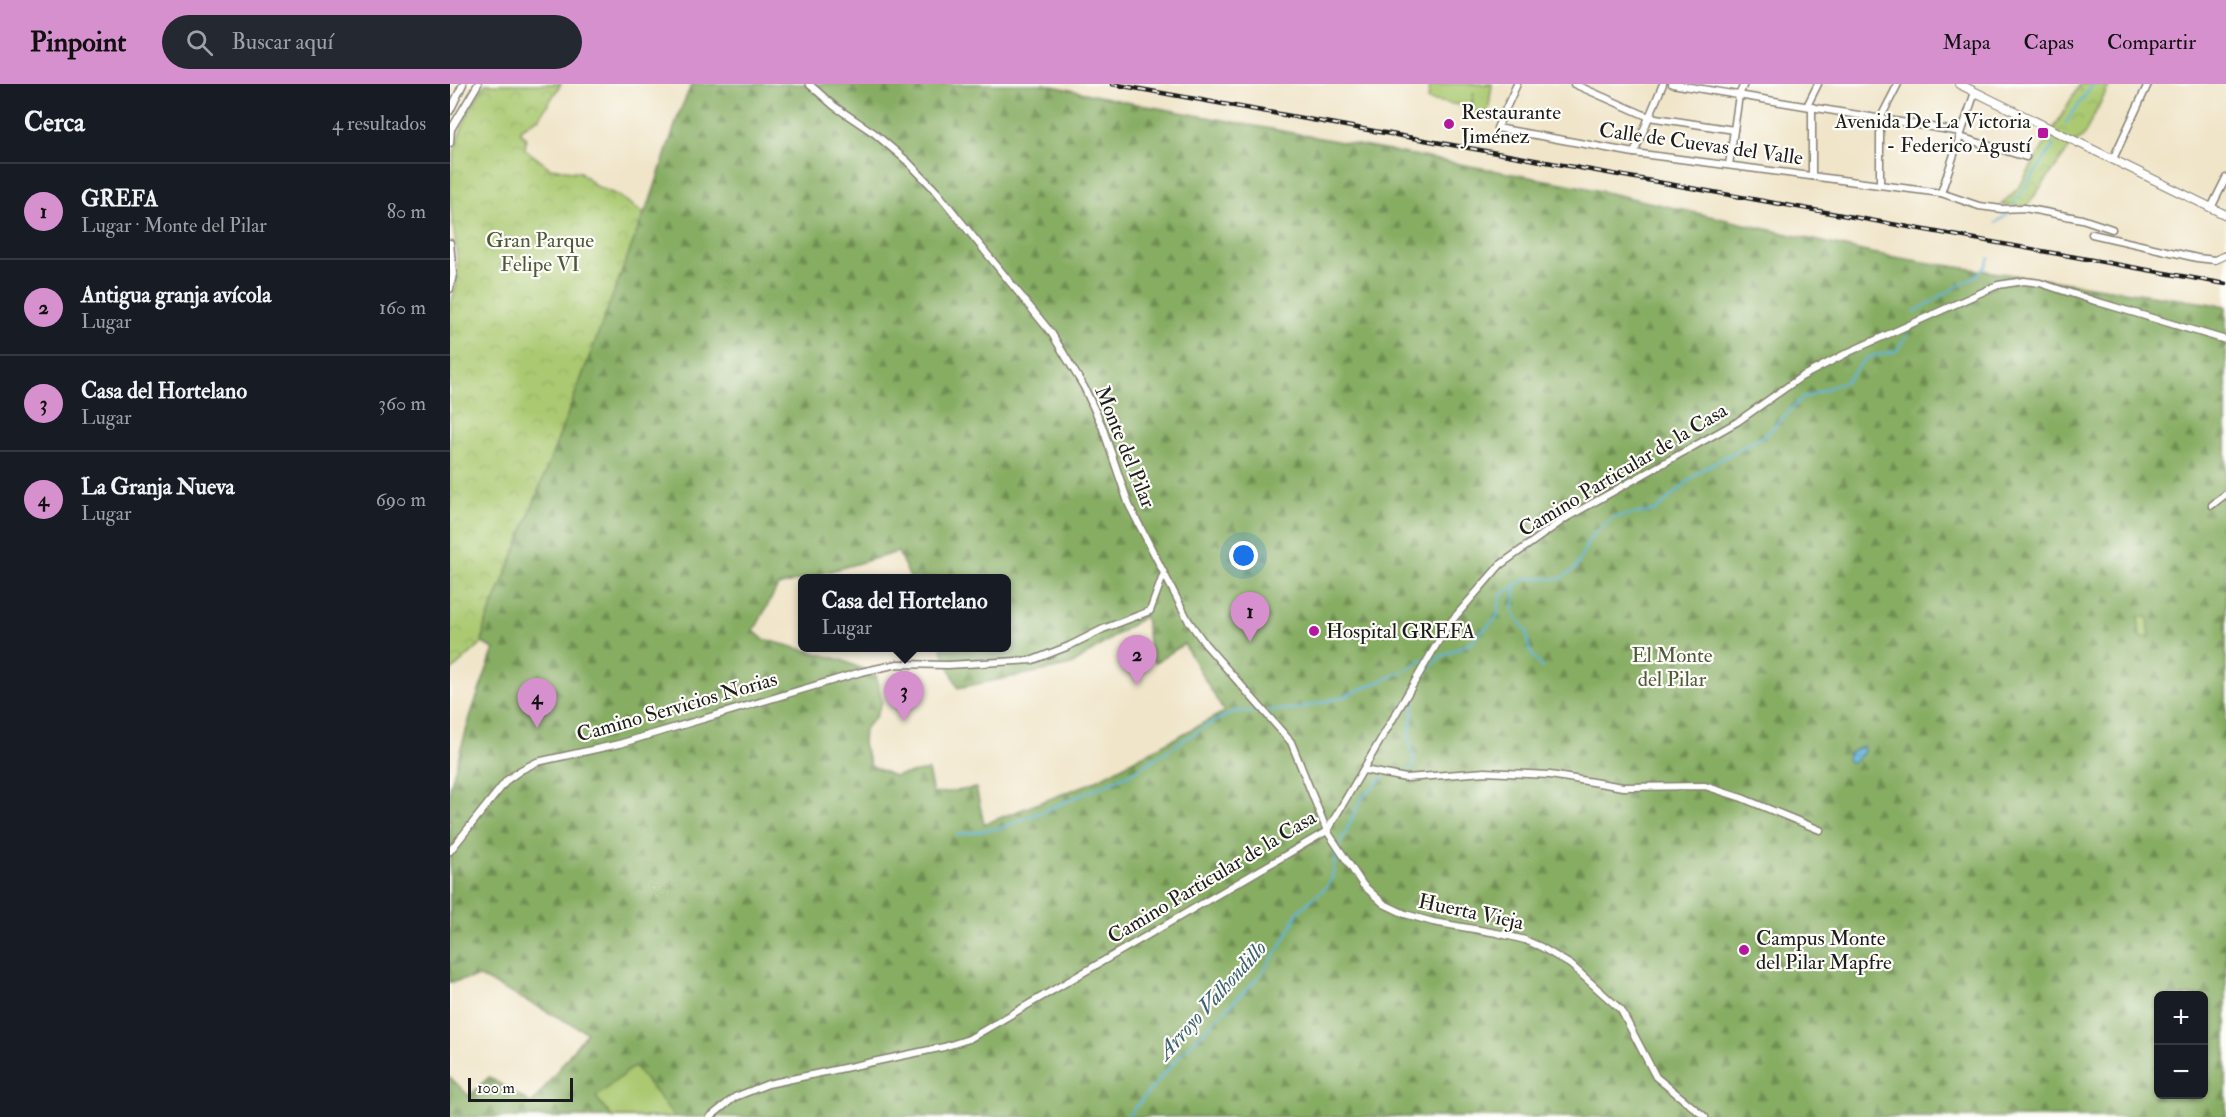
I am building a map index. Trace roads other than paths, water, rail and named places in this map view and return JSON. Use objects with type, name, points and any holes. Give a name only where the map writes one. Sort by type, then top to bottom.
[{"type":"street","points":[[450,111],[463,84]]},
{"type":"street","points":[[450,143],[451,130],[478,84]]},
{"type":"street","name":"Monte del Pilar","points":[[809,84],[907,160],[937,192],[1052,334],[1084,387],[1102,426],[1130,505],[1188,620],[1259,707],[1291,742],[1327,831],[1350,867]]},
{"type":"street","name":"Calle de Cuevas del Valle","points":[[1516,84],[1497,128],[1634,153],[1941,193],[1979,206],[2002,209],[2024,208],[2082,219],[2112,229]]},
{"type":"street","points":[[1574,84],[1649,117],[1734,130]]},
{"type":"street","points":[[1634,153],[1664,84]]},
{"type":"street","points":[[1672,84],[1810,106],[1961,135],[2026,157]]},
{"type":"street","points":[[1729,165],[1739,95],[1744,84]]},
{"type":"street","points":[[1812,176],[1810,106],[1818,84]]},
{"type":"street","points":[[1881,184],[1881,119],[1898,84]]},
{"type":"street","points":[[1959,84],[2226,215]]},
{"type":"street","points":[[2113,159],[2148,84]]},
{"type":"street","points":[[1941,193],[1961,135],[1973,89]]},
{"type":"street","points":[[2211,208],[2226,178]]},
{"type":"street","points":[[2092,234],[2197,258],[2215,260],[2226,255]]},
{"type":"street","points":[[450,243],[453,274],[450,289]]},
{"type":"street","name":"Camino Particular de la Casa","points":[[710,1117],[735,1097],[768,1084],[944,1047],[969,1039],[1327,831],[1448,625],[1500,565],[1566,518],[1737,422],[1801,377],[1849,352],[1998,285],[2024,281],[2040,283],[2226,340]]},
{"type":"street","points":[[2212,505],[2226,494]]},
{"type":"street","name":"Camino Servicios Norias","points":[[450,851],[507,780],[537,762],[619,744],[861,672],[898,664],[948,665],[1033,660],[1103,629],[1150,612],[1164,573]]},
{"type":"street","points":[[1364,770],[1406,778],[1485,772],[1550,775],[1623,787],[1705,786],[1742,798],[1820,830]]},
{"type":"street","name":"Huerta Vieja","points":[[1350,867],[1363,885],[1384,904],[1405,914],[1433,922],[1525,940],[1571,965],[1622,1010],[1656,1077],[1705,1117]]},
{"type":"water","points":[[1863,746],[1864,752],[1855,761],[1847,760],[1848,754]]},
{"type":"waterway","name":"Arroyo Valhondillo","points":[[2065,124],[2093,84]]},
{"type":"waterway","name":"Arroyo Valhondillo","points":[[2014,203],[2054,145]]},
{"type":"waterway","name":"Arroyo Valhondillo","points":[[1996,223],[2008,214]]},
{"type":"waterway","name":"Arroyo Valhondillo","points":[[1914,312],[1977,275],[1986,266],[1989,258]]},
{"type":"waterway","name":"Arroyo Valhondillo","points":[[1390,772],[1406,773],[1413,767],[1414,760],[1409,736],[1417,687],[1423,675],[1440,657],[1470,643],[1497,617],[1501,595],[1527,578],[1560,579],[1576,568],[1590,537],[1613,517],[1655,511],[1701,470],[1767,434],[1801,399],[1846,381],[1866,358],[1896,351],[1909,333]]},
{"type":"waterway","points":[[1516,585],[1513,612],[1527,632],[1529,650],[1542,668]]},
{"type":"waterway","points":[[1267,711],[1300,708],[1343,697],[1406,670],[1424,658]]},
{"type":"waterway","points":[[957,835],[1001,828],[1132,773],[1206,726],[1236,711],[1262,712]]},
{"type":"waterway","name":"Arroyo Valhondillo","points":[[1339,846],[1362,798],[1383,777]]},
{"type":"waterway","name":"Arroyo Valhondillo","points":[[1127,1117],[1183,1052],[1258,978],[1281,946],[1300,909],[1328,886],[1332,878],[1337,851]]},
{"type":"railway","points":[[1112,84],[2226,284]]},
{"type":"place","name":"Restaurante Jiménez","points":[[1449,124]]},
{"type":"place","name":"Avenida De La Victoria - Federico Agustí","points":[[2043,133]]},
{"type":"place","name":"Hospital GREFA","points":[[1314,631]]},
{"type":"place","name":"GREFA","points":[[1250,642]]},
{"type":"place","name":"Antigua granja avícola","points":[[1137,685]]},
{"type":"place","name":"Casa del Hortelano","points":[[904,721]]},
{"type":"place","name":"La Granja Nueva","points":[[537,728]]},
{"type":"place","name":"Campus Monte del Pilar Mapfre","points":[[1744,950]]},
{"type":"park label","name":"Gran Parque Felipe VI","points":[[540,252]]},
{"type":"park label","name":"El Monte del Pilar","points":[[1672,667]]}]
